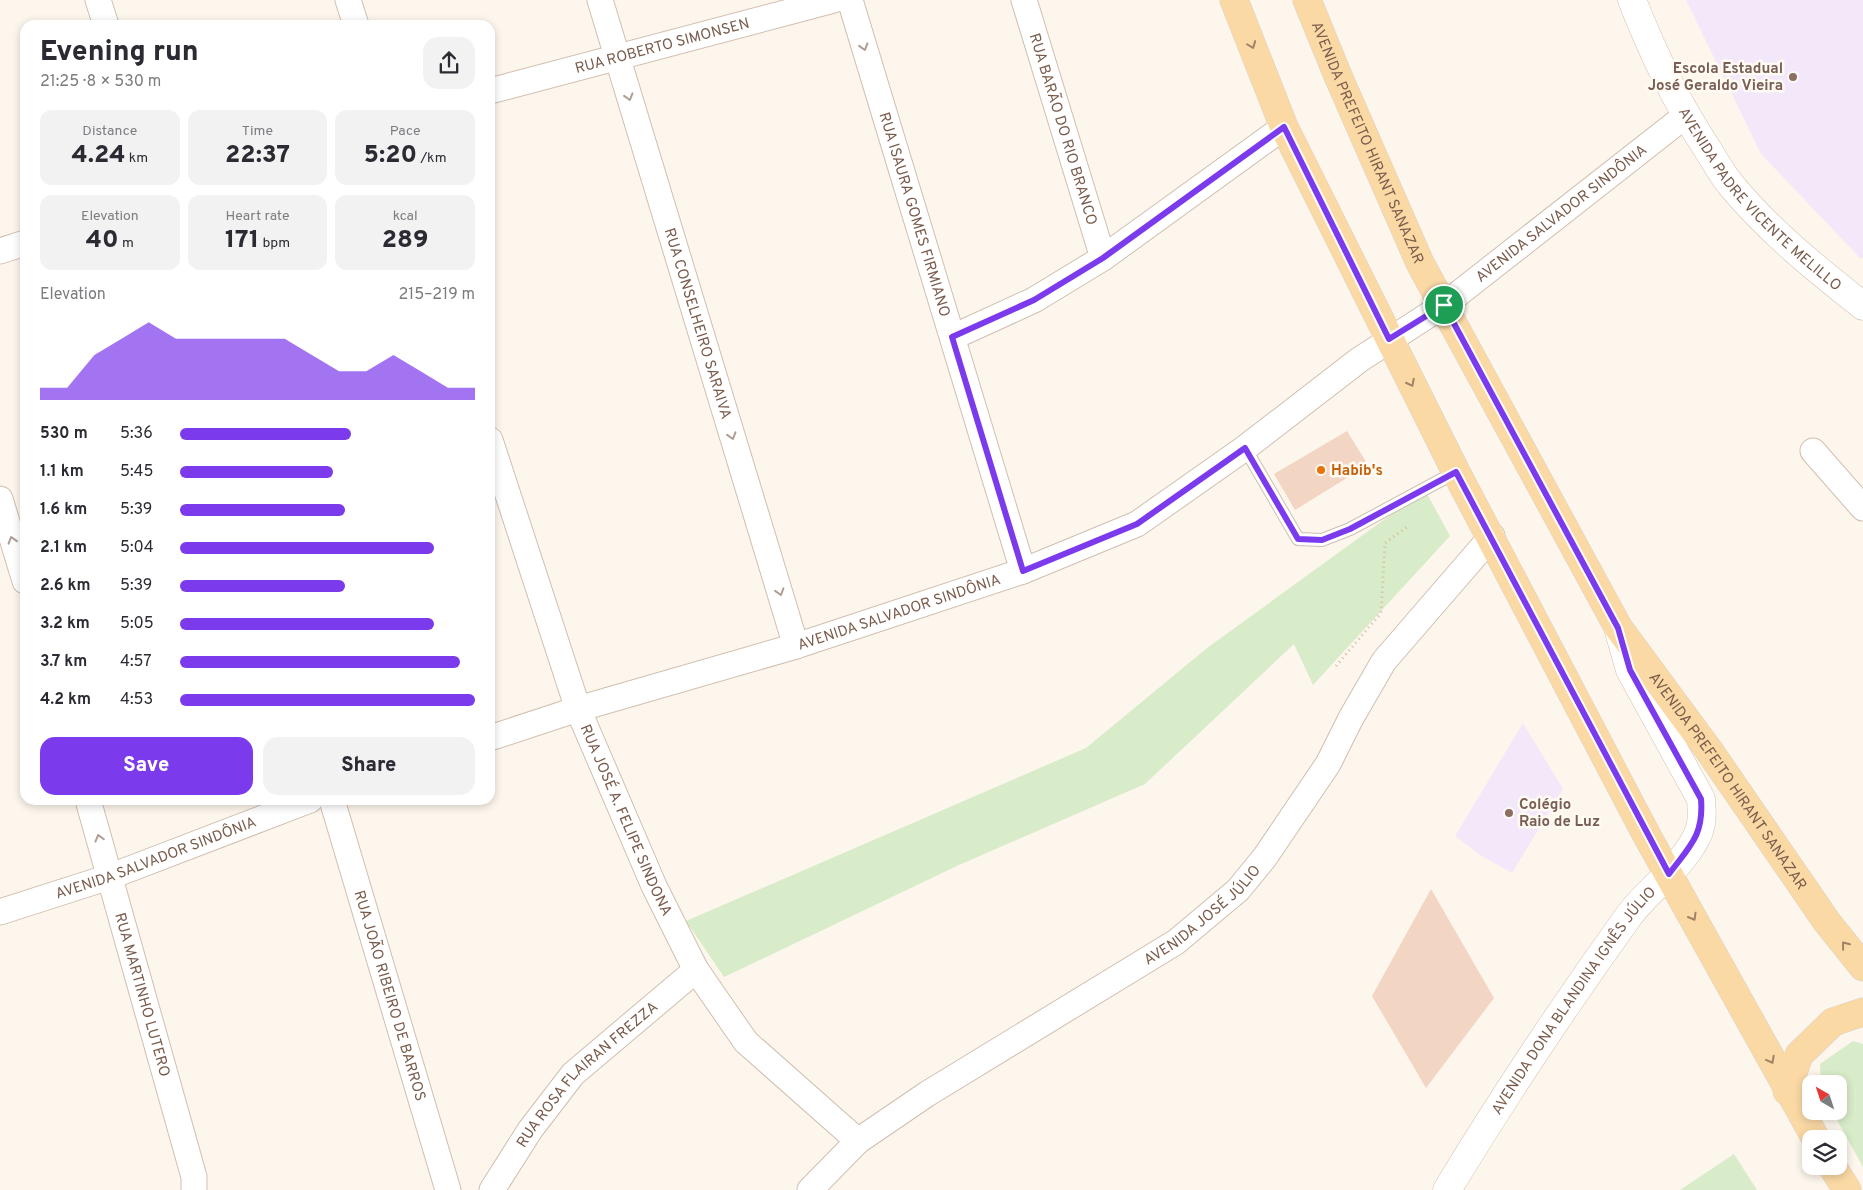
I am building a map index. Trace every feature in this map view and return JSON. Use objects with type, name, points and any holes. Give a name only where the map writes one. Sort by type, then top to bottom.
[{"type":"main road","points":[[1234,0],[1284,127],[1456,472],[1492,536],[1646,834],[1787,1091],[1811,1130]]},
{"type":"main road","name":"AVENIDA PREFEITO HIRANT SANAZAR","points":[[1307,0],[1416,254],[1618,628],[1708,749],[1827,922],[1863,967]]},
{"type":"main road","name":"AVENIDA PADRE VICENTE MELILLO","points":[[1632,0],[1658,63],[1686,116],[1736,191],[1813,266],[1863,306]]},
{"type":"main road","name":"AVENIDA DONA BLANDINA IGNÊS JÚLIO","points":[[1447,1190],[1496,1110],[1579,986],[1632,912],[1669,874],[1696,837],[1703,819],[1701,799],[1630,670],[1618,628]]},
{"type":"main road","points":[[1787,1091],[1799,1055],[1833,1022],[1863,1012]]},
{"type":"street","points":[[98,0],[104,20]]},
{"type":"street","points":[[348,0],[354,20]]},
{"type":"street","name":"RUA CONSELHEIRO SARAIVA","points":[[600,0],[796,646]]},
{"type":"street","name":"RUA ROBERTO SIMONSEN","points":[[495,90],[834,0]]},
{"type":"street","name":"RUA ISAURA GOMES FIRMIANO","points":[[850,0],[1023,571]]},
{"type":"street","name":"RUA BARÃO DO RIO BRANCO","points":[[1024,0],[1103,258]]},
{"type":"street","name":"AVENIDA SALVADOR SINDÔNIA","points":[[495,736],[578,709],[796,646],[1023,571],[1137,524],[1245,448],[1358,360],[1444,305],[1686,116]]},
{"type":"street","points":[[952,337],[1034,300],[1103,258],[1284,127]]},
{"type":"street","points":[[0,251],[20,245]]},
{"type":"street","points":[[1813,451],[1863,508]]},
{"type":"street","name":"RUA JOSÉ A. FELIPE SINDONA","points":[[495,455],[578,709],[654,886],[696,970],[746,1042],[858,1141]]},
{"type":"street","points":[[0,499],[20,565]]},
{"type":"street","name":"AVENIDA JOSÉ JÚLIO","points":[[810,1190],[858,1141],[926,1094],[1176,942],[1238,890],[1265,857],[1328,764],[1351,718],[1384,661],[1492,536]]},
{"type":"street","name":"RUA MARTINHO LUTERO","points":[[89,805],[194,1177],[194,1190]]},
{"type":"street","name":"AVENIDA SALVADOR SINDÔNIA","points":[[0,912],[109,877],[297,805]]},
{"type":"street","name":"RUA JOÃO RIBEIRO DE BARROS","points":[[333,805],[448,1190]]},
{"type":"street","name":"RUA ROSA FLAIRAN FREZZA","points":[[492,1190],[530,1130],[573,1074],[696,970]]},
{"type":"lane","points":[[1245,448],[1298,539],[1322,540],[1350,529],[1456,472]]},
{"type":"path","points":[[1336,666],[1381,613],[1385,543],[1414,522]]},
{"type":"shaded area","name":"Escola Estadual José Geraldo Vieira","points":[[1686,0],[1863,0],[1863,258],[1860,258],[1761,154]]},
{"type":"shaded area","name":"Colégio Raio de Luz","points":[[1523,723],[1563,789],[1512,873],[1480,855],[1455,836]]},
{"type":"green space","points":[[1425,490],[1450,536],[1313,685],[1294,644],[1145,784],[959,865],[724,977],[686,921],[1086,748],[1207,648]]},
{"type":"green space","points":[[1853,1041],[1863,1044],[1863,1167],[1847,1138],[1847,1130],[1843,1130],[1837,1120],[1848,1120],[1848,1075],[1821,1075],[1820,1064]]},
{"type":"green space","points":[[1734,1154],[1757,1190],[1680,1190]]},
{"type":"building","name":"Habib's","points":[[1347,431],[1368,465],[1295,510],[1274,474]]},
{"type":"building","points":[[1431,889],[1494,998],[1426,1088],[1372,996]]},
{"type":"place","name":"Escola Estadual José Geraldo Vieira","points":[[1793,77]]},
{"type":"place","name":"Habib's","points":[[1321,470]]},
{"type":"place","name":"Colégio Raio de Luz","points":[[1509,813]]},
{"type":"route","points":[[1284,127],[1389,339],[1444,305],[1618,628],[1630,670],[1701,799],[1703,819],[1696,837],[1669,874],[1646,834],[1492,536],[1456,472],[1350,529],[1322,540],[1298,539],[1245,448],[1137,524],[1023,571],[952,337],[1034,300],[1103,258],[1284,127]]}]
